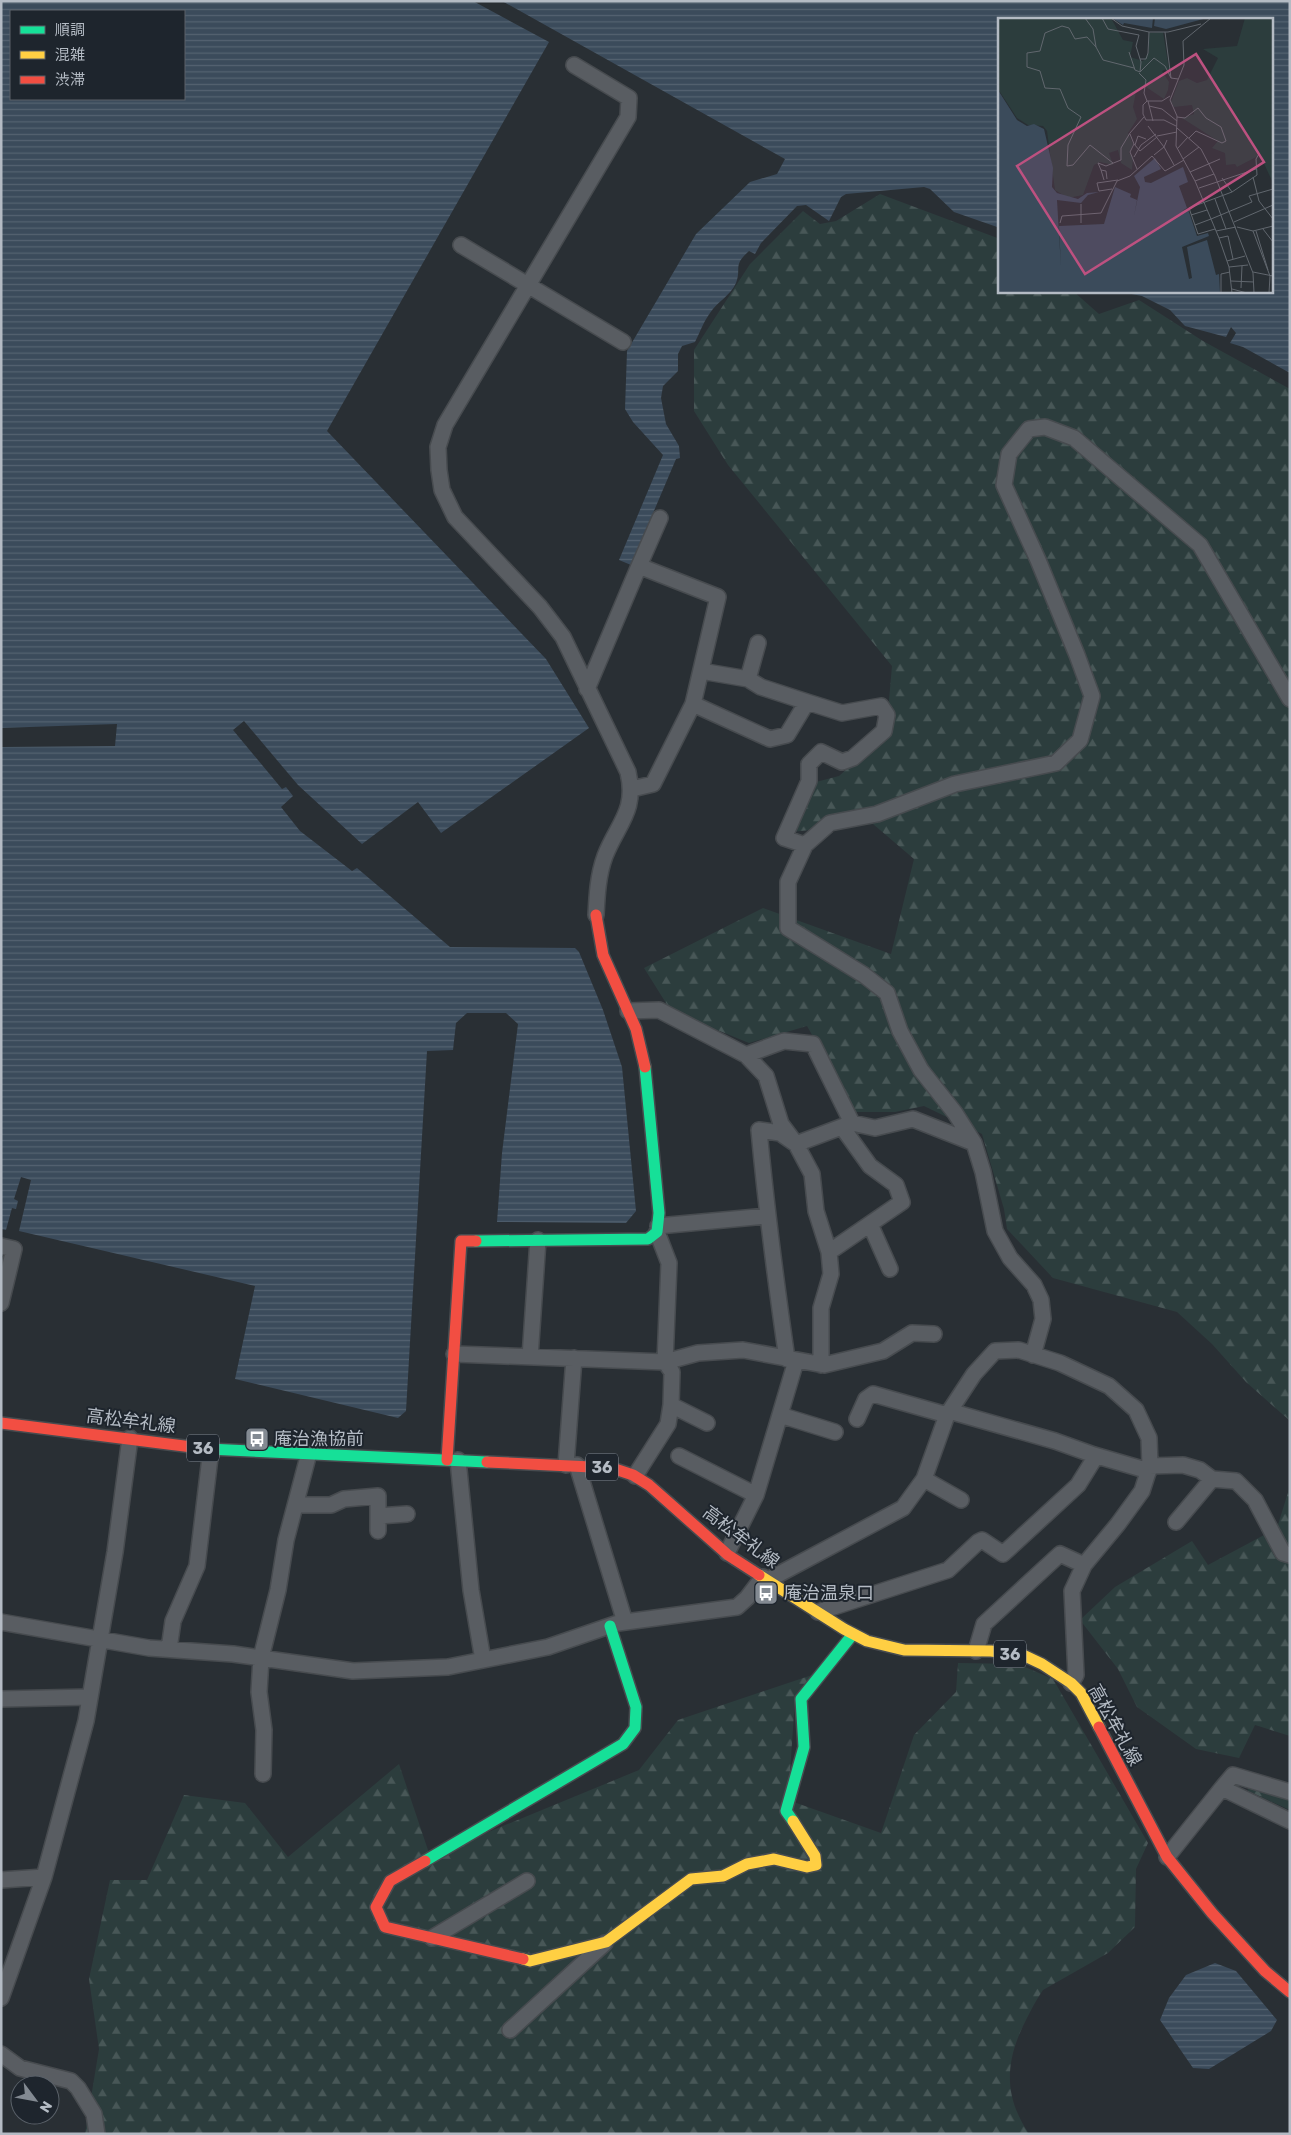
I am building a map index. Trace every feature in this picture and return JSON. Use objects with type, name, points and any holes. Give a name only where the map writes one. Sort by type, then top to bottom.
[{"type":"street","points":[[574,65],[629,98],[628,117],[445,424],[438,447],[442,490],[455,516],[540,607],[563,637],[628,772],[632,789],[628,810],[605,857],[598,886],[596,915],[603,955],[636,1029],[645,1067],[659,1213],[657,1229],[669,1263],[665,1362],[672,1372],[671,1405],[668,1424],[635,1476]]},
{"type":"street","points":[[462,245],[623,342]]},
{"type":"street","points":[[1033,1354],[1042,1318],[1040,1300],[1034,1285],[1010,1258],[995,1230],[983,1172],[974,1143],[955,1113],[921,1070],[900,1031],[887,993],[864,976],[788,928],[788,882],[805,845],[830,823],[878,814],[955,784],[1056,763],[1080,740],[1092,696],[1038,560],[1004,485],[1009,454],[1029,429],[1045,427],[1074,438],[1200,545],[1290,698]]},
{"type":"street","points":[[588,689],[660,518]]},
{"type":"street","points":[[632,789],[653,784],[693,704],[718,596],[639,566]]},
{"type":"street","points":[[748,679],[758,644]]},
{"type":"street","points":[[701,670],[748,679],[761,687],[842,713],[881,706],[886,716],[884,731],[853,758],[842,762],[821,752],[810,764],[809,781],[784,838],[805,845]]},
{"type":"street","points":[[693,704],[770,739],[787,735],[807,702]]},
{"type":"street","points":[[628,1011],[659,1010],[746,1055],[766,1076],[781,1124],[796,1144],[812,1174],[816,1211],[829,1252],[831,1274],[821,1308],[821,1365]]},
{"type":"street","points":[[746,1055],[784,1041],[812,1044],[847,1125],[870,1166],[896,1185],[902,1202],[829,1252]]},
{"type":"street","points":[[796,1144],[847,1125],[875,1128],[913,1119],[974,1143]]},
{"type":"street","points":[[727,1553],[756,1495],[780,1415],[792,1360],[767,1216],[760,1130],[780,1133],[796,1144]]},
{"type":"street","points":[[483,1660],[453,1460],[454,1354],[461,1241],[648,1239],[657,1229],[767,1216]]},
{"type":"street","points":[[870,1224],[890,1269]]},
{"type":"street","points":[[530,1357],[538,1240]]},
{"type":"street","points":[[1,1246],[14,1249],[1,1303]]},
{"type":"street","points":[[454,1354],[665,1362],[698,1353],[743,1350],[821,1365],[883,1351],[912,1333],[934,1334]]},
{"type":"street","points":[[1,1622],[149,1648],[261,1658],[353,1671],[448,1667],[548,1646],[625,1622],[737,1608],[765,1578],[903,1508],[924,1479],[948,1413],[974,1374],[995,1351],[1018,1350],[1060,1363],[1110,1386],[1136,1410],[1149,1438],[1150,1468],[1142,1491],[1084,1566],[1072,1591],[1076,1674],[1071,1683]]},
{"type":"street","points":[[574,1358],[571,1465],[625,1622]]},
{"type":"street","points":[[857,1419],[866,1398],[873,1394],[1055,1441],[1096,1456],[1150,1468],[1183,1465],[1200,1470],[1212,1479],[1236,1481],[1255,1500],[1283,1553],[1290,1555]]},
{"type":"street","points":[[671,1405],[707,1423]]},
{"type":"street","points":[[780,1415],[835,1432]]},
{"type":"street","name":"高松牟礼線","points":[[1,1423],[212,1449],[571,1465],[612,1468],[635,1476],[649,1485],[727,1553],[818,1612],[867,1641],[904,1650],[991,1651],[1022,1656],[1042,1664],[1071,1683],[1081,1692],[1167,1857],[1212,1913],[1265,1972],[1290,1992]]},
{"type":"street","points":[[1,1998],[44,1877],[86,1721],[115,1552],[130,1438]]},
{"type":"street","points":[[169,1649],[173,1621],[197,1566],[212,1449]]},
{"type":"street","points":[[263,1774],[264,1730],[259,1692],[261,1658],[278,1590],[286,1540],[309,1454]]},
{"type":"street","points":[[679,1456],[756,1495]]},
{"type":"street","points":[[818,1612],[948,1570],[982,1540],[1003,1554],[1078,1485],[1096,1456]]},
{"type":"street","points":[[924,1479],[961,1500]]},
{"type":"street","points":[[1176,1522],[1212,1479]]},
{"type":"street","points":[[296,1505],[332,1505],[344,1499],[378,1496],[378,1523],[407,1514]]},
{"type":"street","points":[[976,1651],[984,1624],[1060,1554],[1084,1566]]},
{"type":"street","points":[[606,1942],[530,1961],[385,1926],[376,1907],[390,1881],[623,1744],[635,1728],[636,1707],[610,1626]]},
{"type":"street","points":[[510,2030],[606,1942],[691,1879],[723,1876],[747,1864],[774,1859],[807,1867],[816,1865],[815,1856],[786,1811],[804,1748],[801,1699],[853,1634]]},
{"type":"street","points":[[1,1699],[90,1697]]},
{"type":"street","points":[[1167,1857],[1233,1775],[1290,1792]]},
{"type":"street","points":[[1222,1788],[1290,1821]]},
{"type":"street","points":[[1,1880],[44,1877]]},
{"type":"street","points":[[432,1938],[527,1881]]},
{"type":"street","points":[[1,2054],[20,2068],[71,2081],[78,2088],[94,2114],[97,2134]]},
{"type":"green space","points":[[880,194],[998,238],[998,292],[1074,292],[1099,314],[1139,300],[1203,341],[1290,389],[1290,1425],[1289,1420],[1246,1382],[1212,1344],[1177,1312],[1053,1278],[1007,1229],[1004,1209],[982,1134],[924,1106],[895,1112],[856,1112],[807,1026],[749,1043],[671,1011],[644,968],[763,908],[891,954],[914,859],[873,824],[790,832],[812,783],[839,776],[886,734],[892,666],[728,465],[694,411],[694,350],[750,264],[803,211],[820,224],[836,221]]},
{"type":"green space","points":[[1290,1486],[1290,1736],[1255,1725],[1239,1758],[1196,1749],[1137,1707],[1118,1669],[1080,1620],[1115,1587],[1192,1541],[1208,1565],[1277,1528]]},
{"type":"green space","points":[[958,1663],[1018,1664],[1053,1679],[1148,1843],[1136,1869],[1135,1927],[1108,1953],[1043,1990],[1019,2035],[1011,2064],[1011,2092],[1021,2120],[1029,2134],[85,2134],[99,2049],[89,1979],[110,1880],[147,1880],[184,1795],[245,1803],[288,1857],[399,1764],[430,1856],[639,1770],[678,1720],[815,1674],[795,1700],[788,1800],[881,1833],[914,1735],[956,1692]]},
{"type":"green space","points":[[1249,1782],[1290,1797],[1290,1810],[1248,1791]]},
{"type":"water","points":[[1,1],[473,1],[549,42],[327,431],[546,659],[589,728],[441,833],[418,802],[362,844],[298,785],[244,721],[233,730],[282,789],[286,787],[293,796],[281,807],[300,831],[352,871],[357,868],[450,947],[575,948],[579,952],[603,1010],[622,1067],[636,1211],[626,1223],[497,1222],[502,1153],[518,1024],[506,1013],[467,1013],[456,1023],[453,1050],[427,1051],[406,1411],[398,1418],[235,1379],[255,1286],[19,1231],[31,1180],[21,1177],[14,1199],[18,1201],[16,1209],[12,1208],[6,1230],[1,1229]]},
{"type":"water","points":[[502,1],[1290,1],[1290,373],[1243,347],[1230,343],[1236,333],[1231,327],[1226,337],[1185,326],[1170,310],[1142,296],[1121,292],[1274,292],[1274,18],[998,18],[998,227],[954,212],[930,189],[924,187],[846,194],[841,197],[829,221],[806,205],[797,206],[761,243],[755,254],[749,251],[744,256],[739,264],[738,278],[734,287],[710,313],[695,342],[682,346],[678,354],[678,371],[663,386],[661,398],[666,424],[679,446],[680,458],[676,459],[631,565],[619,560],[663,455],[633,422],[625,409],[627,351],[696,234],[750,182],[777,174],[785,159]]},
{"type":"water","points":[[1215,1963],[1236,1971],[1277,2020],[1271,2031],[1209,2069],[1193,2068],[1160,2020],[1169,1998],[1186,1975]]},
{"type":"pier","points":[[117,724],[115,746],[1,747],[1,728]]},
{"type":"traffic: fast","points":[[476,1241],[648,1239],[657,1232],[659,1213],[645,1067]]},
{"type":"traffic: fast","points":[[208,1449],[487,1462]]},
{"type":"traffic: fast","points":[[425,1861],[623,1744],[635,1728],[636,1707],[610,1626]]},
{"type":"traffic: fast","points":[[793,1821],[786,1811],[804,1747],[801,1699],[853,1634]]},
{"type":"traffic: slow","points":[[759,1575],[844,1629],[867,1641],[904,1650],[991,1651],[1023,1655],[1042,1664],[1071,1683],[1081,1693],[1099,1727]]},
{"type":"traffic: slow","points":[[523,1959],[530,1961],[606,1942],[691,1879],[723,1876],[747,1864],[774,1859],[807,1867],[816,1865],[815,1856],[793,1821]]},
{"type":"traffic: jam","points":[[596,915],[603,955],[636,1029],[645,1067]]},
{"type":"traffic: jam","points":[[447,1460],[461,1241],[476,1241]]},
{"type":"traffic: jam","points":[[1,1423],[208,1449]]},
{"type":"traffic: jam","points":[[487,1462],[612,1468],[633,1475],[649,1485],[728,1555],[759,1575]]},
{"type":"traffic: jam","points":[[1099,1727],[1167,1857],[1212,1913],[1265,1971],[1290,1992]]},
{"type":"traffic: jam","points":[[425,1861],[390,1881],[376,1907],[385,1927],[523,1959]]},
{"type":"place","name":"庵治漁協前","points":[[257,1439]]},
{"type":"place","name":"庵治温泉口","points":[[766,1593]]}]
